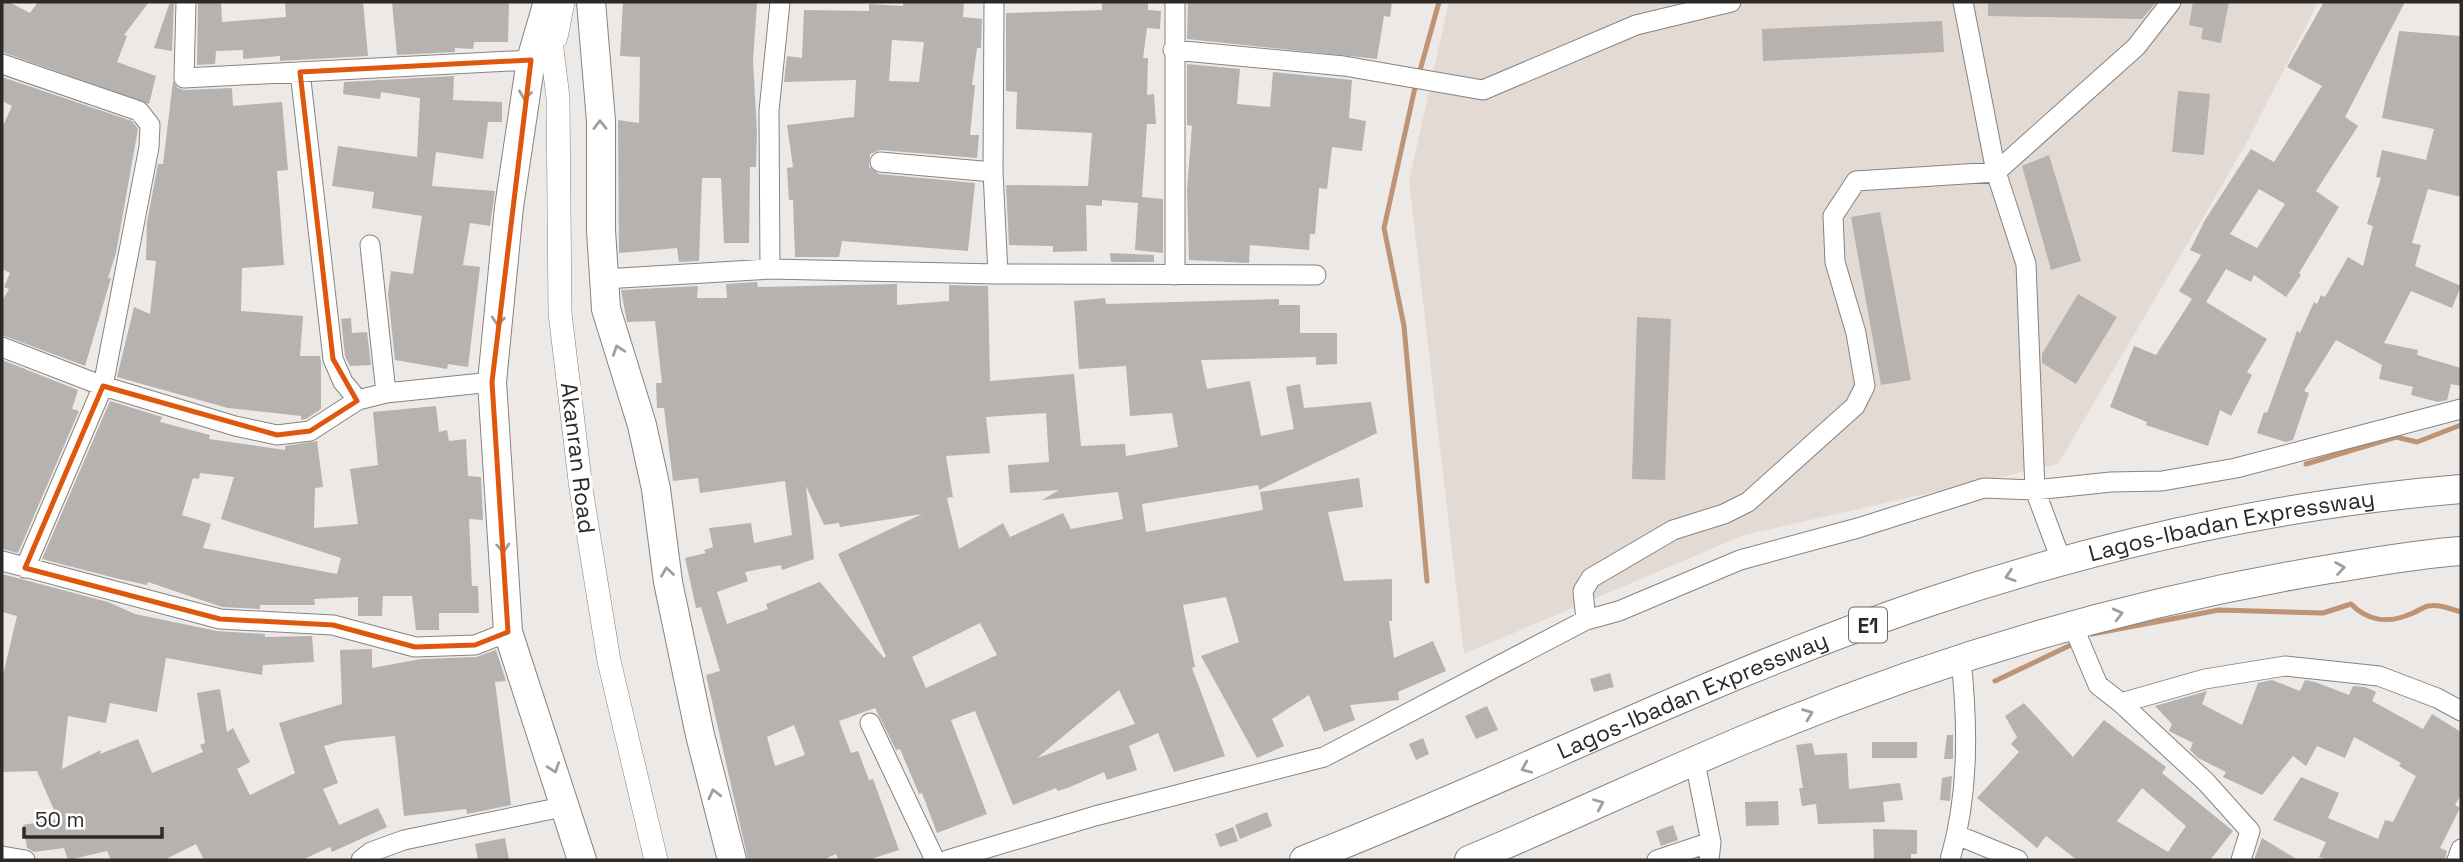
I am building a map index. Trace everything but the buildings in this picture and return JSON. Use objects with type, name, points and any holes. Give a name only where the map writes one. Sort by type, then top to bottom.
[{"type":"highway","points":[[591,2],[601,121],[606,309],[642,425],[656,489],[668,582],[700,735],[732,860]]},
{"type":"highway","points":[[552,3],[509,207],[492,382],[508,632],[567,806],[582,860]]},
{"type":"highway","name":"Lagos-Ibadan Expressway","points":[[1304,860],[1775,661],[1920,605],[2061,560],[2185,528],[2461,489]]},
{"type":"highway","points":[[1469,860],[1773,728],[1961,659],[2073,626],[2289,576],[2461,551]]},
{"type":"main road","name":"Akanran Road","points":[[542,55],[558,98],[560,313],[581,489],[609,661],[656,860]]},
{"type":"street","points":[[186,2],[184,78],[542,55]]},
{"type":"street","points":[[770,268],[769,111],[780,2]]},
{"type":"street","points":[[994,2],[993,172],[998,274]]},
{"type":"street","points":[[1175,2],[1175,275]]},
{"type":"street","points":[[1173,50],[1344,66],[1483,90],[1674,8],[1731,2]]},
{"type":"street","points":[[1963,2],[1996,172],[2026,264],[2035,490],[2061,560]]},
{"type":"street","points":[[1586,620],[1583,591],[1591,578],[1673,530],[1724,514],[1748,502],[1855,406],[1865,386],[1856,333],[1835,262],[1833,216],[1856,181],[1996,172],[2136,47],[2171,2]]},
{"type":"street","points":[[2,64],[139,111],[150,125],[149,147],[103,386],[25,568]]},
{"type":"street","points":[[300,72],[333,359],[343,382],[358,400]]},
{"type":"street","points":[[880,162],[993,172]]},
{"type":"street","points":[[370,245],[386,393]]},
{"type":"street","points":[[604,279],[770,268],[998,274],[1316,275]]},
{"type":"street","points":[[2,347],[103,386],[235,426],[277,435],[310,431],[358,400],[386,393],[492,382]]},
{"type":"street","points":[[947,860],[1095,816],[1324,757],[1586,620],[1619,611],[1740,560],[1984,488],[2035,490],[2111,482],[2162,481],[2236,468],[2461,409]]},
{"type":"street","points":[[2,561],[220,619],[333,625],[415,647],[475,645],[508,632]]},
{"type":"street","points":[[2073,626],[2098,685],[2206,782],[2250,831],[2241,860]]},
{"type":"street","points":[[1950,860],[1957,835],[1968,728],[1961,659]]},
{"type":"street","points":[[2121,703],[2205,678],[2285,666],[2379,676],[2437,698],[2461,711]]},
{"type":"street","points":[[870,723],[935,860]]},
{"type":"street","points":[[1657,860],[1710,851],[1695,762]]},
{"type":"street","points":[[361,860],[372,852],[404,839],[567,806]]},
{"type":"street","points":[[1957,835],[2018,860]]},
{"type":"street","points":[[2457,860],[2461,849]]},
{"type":"street","points":[[2,856],[25,860]]},
{"type":"highlighted area","points":[[531,60],[492,382],[508,632],[475,645],[415,647],[333,625],[220,619],[25,568],[103,386],[277,435],[310,431],[357,401],[333,359],[300,72]]},
{"type":"shaded area","points":[[1449,2],[2318,2],[2246,144],[2058,464],[1744,535],[1464,654],[1409,181]]},
{"type":"waterway","points":[[1419,74],[1439,2]]},
{"type":"waterway","points":[[1416,83],[1384,228],[1404,326],[1427,581]]},
{"type":"waterway","points":[[2306,464],[2396,437],[2417,442],[2461,425]]},
{"type":"waterway","points":[[2092,634],[2219,610],[2323,613],[2351,604],[2365,615],[2388,620],[2404,617],[2428,606],[2441,606],[2461,612]]},
{"type":"waterway","points":[[1995,681],[2077,642]]}]
